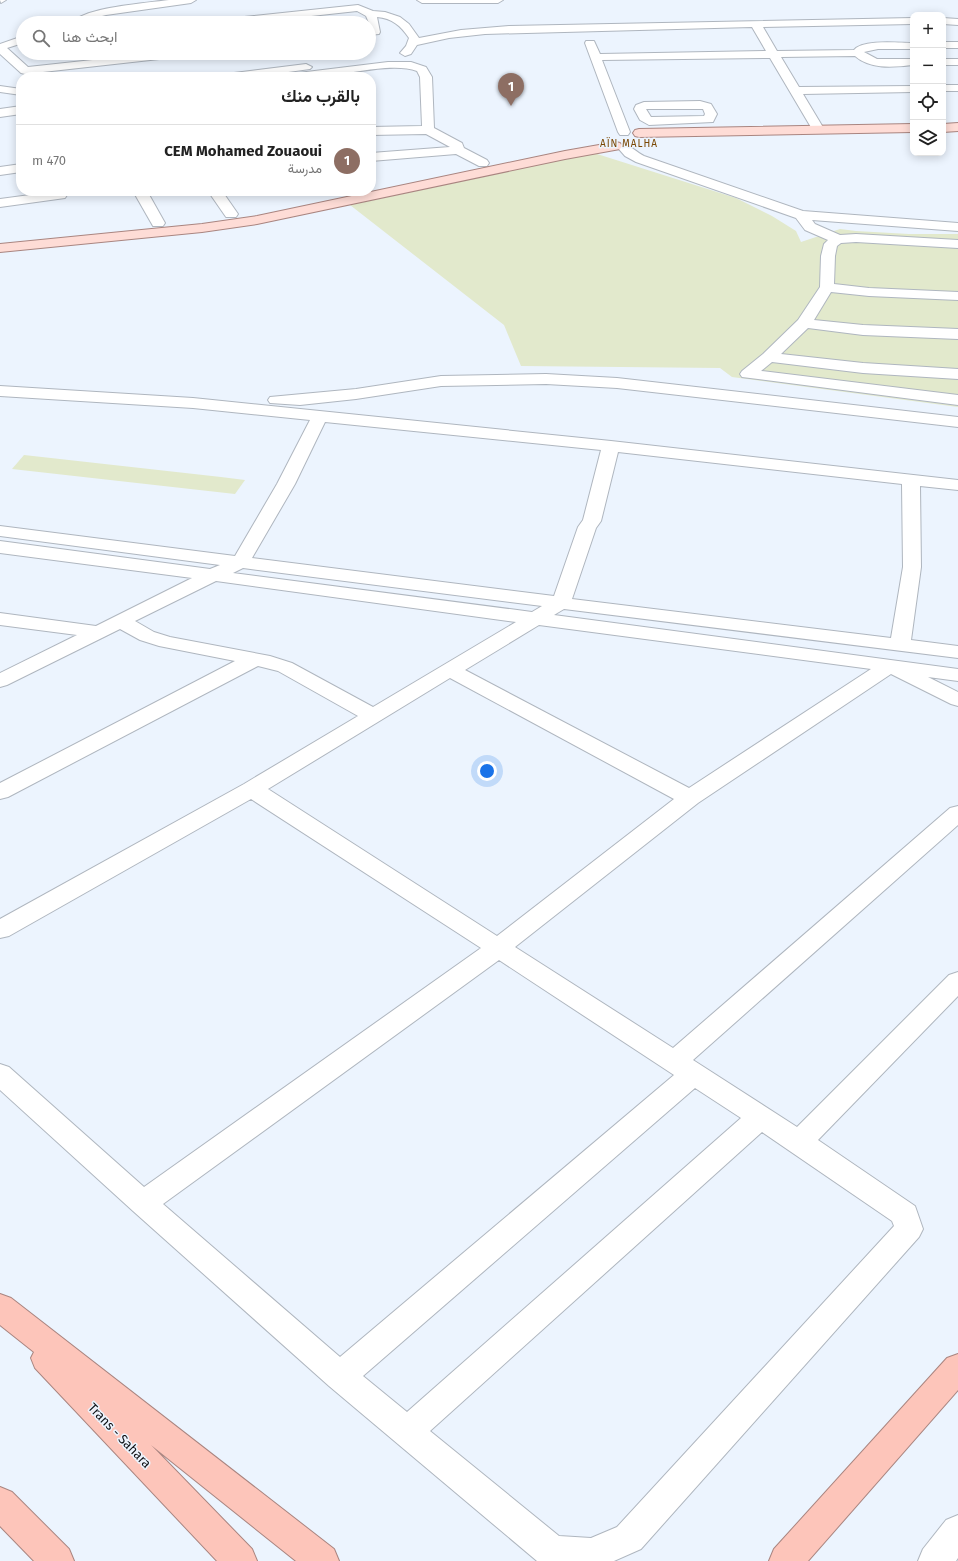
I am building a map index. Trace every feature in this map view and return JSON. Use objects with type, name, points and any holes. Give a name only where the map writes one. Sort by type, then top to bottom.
[{"type":"highway","points":[[0,1307],[322,1561]]},
{"type":"highway","name":"Trans - Sahara","points":[[0,1310],[240,1561]]},
{"type":"highway","points":[[786,1561],[958,1368]]},
{"type":"highway","points":[[0,1503],[57,1561]]},
{"type":"main road","points":[[946,128],[958,127]]},
{"type":"main road","points":[[376,195],[616,144],[624,132],[639,133],[910,128]]},
{"type":"main road","points":[[376,185],[483,162],[616,144],[644,146],[651,143],[652,139],[639,133]]},
{"type":"main road","points":[[695,144],[910,140]]},
{"type":"main road","points":[[0,239],[231,214],[323,196]]},
{"type":"main road","points":[[0,248],[202,228],[257,220],[371,196]]},
{"type":"street","points":[[90,16],[106,12],[191,0]]},
{"type":"street","points":[[422,0],[498,0]]},
{"type":"street","points":[[282,16],[358,8],[371,14],[385,14],[395,17],[414,38],[413,43],[408,50],[398,56],[376,59]]},
{"type":"street","points":[[413,43],[434,37],[462,32],[509,29],[910,21]]},
{"type":"street","points":[[946,22],[958,22]]},
{"type":"street","points":[[755,23],[818,129]]},
{"type":"street","points":[[590,28],[585,31],[596,56],[624,132]]},
{"type":"street","points":[[8,34],[16,35]]},
{"type":"street","points":[[16,42],[1,50],[25,71],[123,60]]},
{"type":"street","points":[[946,45],[958,45]]},
{"type":"street","points":[[596,56],[858,53],[859,50],[868,47],[910,46]]},
{"type":"street","points":[[858,53],[863,59],[874,62],[910,62]]},
{"type":"street","points":[[267,72],[365,60]]},
{"type":"street","points":[[946,62],[958,62]]},
{"type":"street","points":[[350,72],[388,65],[411,65],[422,69],[426,77],[428,130]]},
{"type":"street","points":[[946,88],[958,88]]},
{"type":"street","points":[[0,89],[16,91]]},
{"type":"street","points":[[795,91],[910,89]]},
{"type":"street","points":[[867,90],[888,99],[910,100]]},
{"type":"street","points":[[946,99],[958,99]]},
{"type":"street","points":[[0,113],[16,111]]},
{"type":"street","points":[[616,111],[641,113],[646,120],[653,121],[707,120],[709,119],[710,114]]},
{"type":"street","points":[[376,131],[428,130],[458,146],[458,150]]},
{"type":"street","points":[[616,144],[628,154],[640,159],[801,215],[958,227]]},
{"type":"street","points":[[376,157],[458,150],[483,162]]},
{"type":"street","points":[[0,171],[16,169]]},
{"type":"street","points":[[0,203],[52,196]]},
{"type":"street","points":[[143,196],[158,223]]},
{"type":"street","points":[[218,196],[231,214]]},
{"type":"street","points":[[801,215],[810,227],[838,239],[856,238],[958,244]]},
{"type":"street","points":[[838,239],[831,244],[828,256],[827,287],[804,323],[769,357],[748,374],[958,400]]},
{"type":"street","points":[[827,287],[869,292],[958,296]]},
{"type":"street","points":[[804,323],[863,330],[958,334]]},
{"type":"street","points":[[769,357],[863,368],[958,374]]},
{"type":"street","points":[[192,403],[300,400],[356,394],[441,381],[546,379],[617,383],[958,422]]},
{"type":"street","points":[[0,391],[192,403],[611,446],[958,485]]},
{"type":"street","points":[[0,681],[240,562],[289,479],[320,416]]},
{"type":"street","points":[[0,930],[252,789],[561,603],[587,527],[592,520],[611,446]]},
{"type":"street","points":[[900,644],[912,568],[911,479]]},
{"type":"street","points":[[0,531],[958,652]]},
{"type":"street","points":[[0,547],[958,675]]},
{"type":"street","points":[[0,619],[99,632]]},
{"type":"street","points":[[120,621],[147,636],[166,642],[255,659],[285,667],[374,716]]},
{"type":"street","points":[[0,792],[255,659]]},
{"type":"street","points":[[890,666],[958,700]]},
{"type":"street","points":[[143,1203],[498,948],[690,798],[890,666]]},
{"type":"street","points":[[450,670],[690,798]]},
{"type":"street","points":[[0,1074],[143,1203],[340,1376],[552,1552],[591,1554],[629,1538],[909,1229],[905,1214],[799,1142],[252,789]]},
{"type":"street","points":[[340,1376],[684,1068],[958,813]]},
{"type":"street","points":[[799,1142],[958,981]]},
{"type":"street","points":[[407,1432],[760,1117]]},
{"type":"street","points":[[935,1561],[958,1531]]},
{"type":"green space","points":[[594,153],[736,198],[772,216],[796,231],[801,242],[840,229],[909,234],[958,234],[958,407],[732,377],[720,368],[521,366],[504,325],[350,205]]},
{"type":"green space","points":[[24,455],[245,480],[235,494],[12,469]]},
{"type":"place","name":"CEM Mohamed Zouaoui","points":[[511,106]]},
{"type":"district","name":"AÏN MALHA","points":[[629,143]]}]
